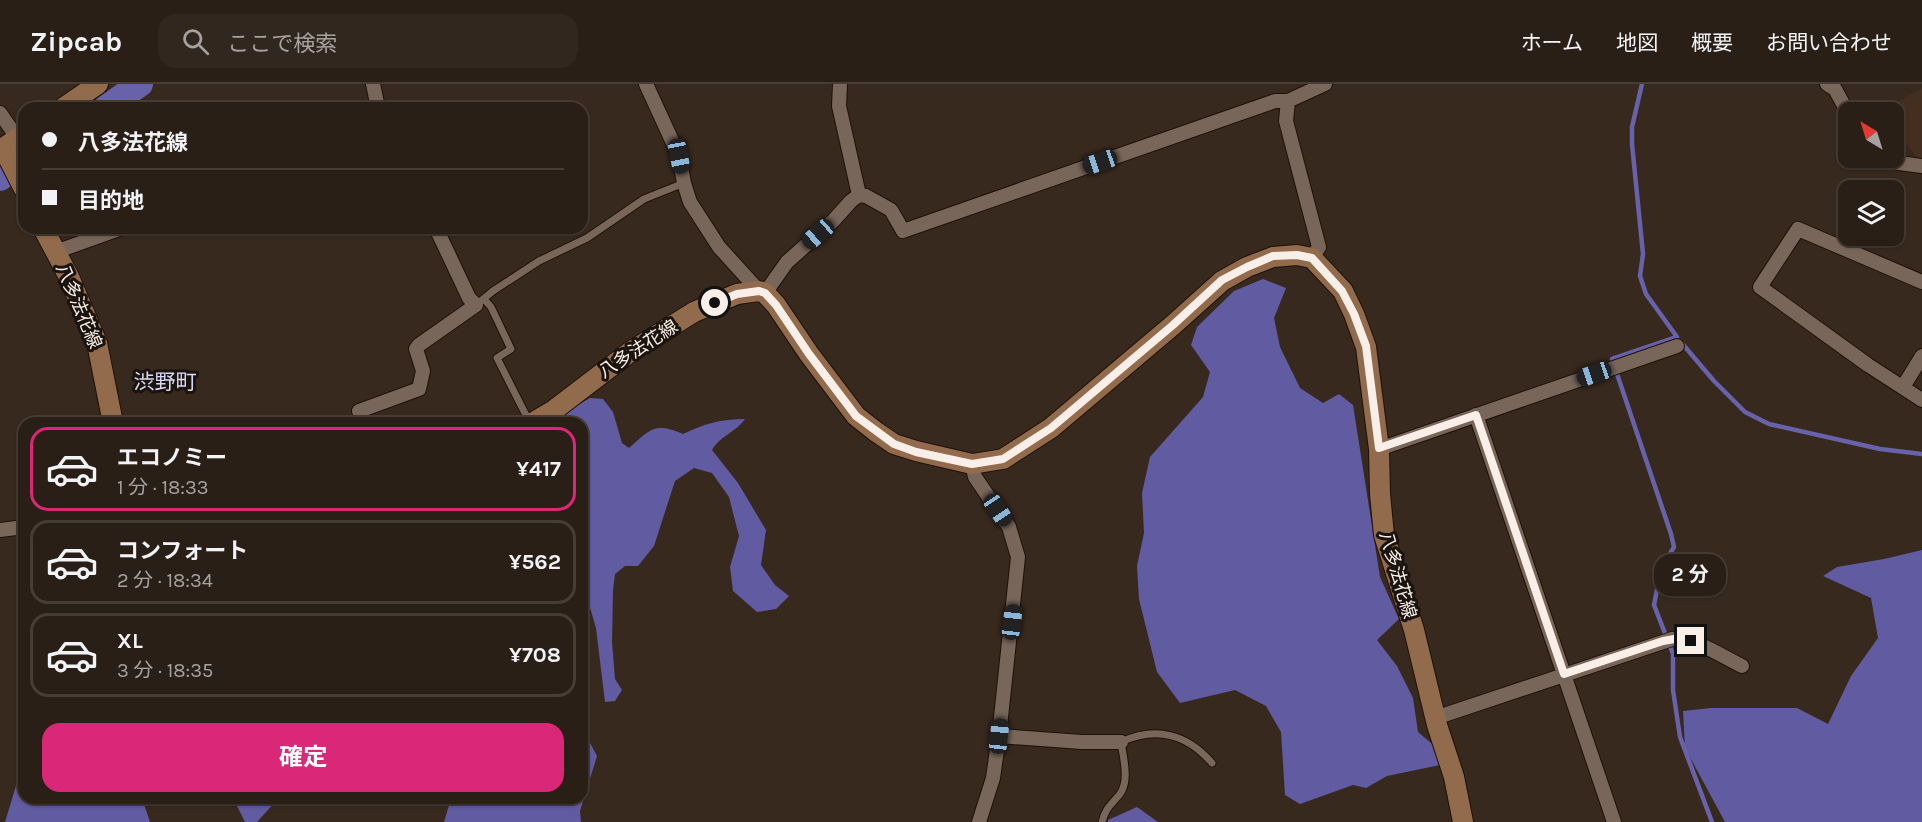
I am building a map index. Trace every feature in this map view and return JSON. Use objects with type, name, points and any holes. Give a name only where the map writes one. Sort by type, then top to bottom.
[{"type":"main road","points":[[72,102],[98,84]]},
{"type":"main road","points":[[11,146],[18,171]]},
{"type":"main road","name":"八多法花線","points":[[46,234],[69,277],[97,343],[112,417]]},
{"type":"main road","points":[[762,292],[776,305],[809,354],[856,416],[894,444],[916,452],[972,464],[1003,459],[1051,428],[1173,325],[1222,280],[1273,256],[1297,255],[1312,258]]},
{"type":"main road","name":"八多法花線","points":[[1312,258],[1342,291],[1366,346],[1379,448],[1384,535],[1414,630],[1435,718],[1454,777],[1463,822]]},
{"type":"main road","name":"八多法花線","points":[[542,417],[630,352],[694,312],[737,294],[762,292]]},
{"type":"street","points":[[373,84],[377,102]]},
{"type":"street","points":[[646,84],[679,156],[690,202],[719,247],[762,292],[787,262],[859,195],[866,196],[891,210],[903,231],[1275,100],[1288,101],[1325,84]]},
{"type":"street","points":[[840,84],[839,106],[859,195]]},
{"type":"street","points":[[1827,84],[1835,89],[1842,102]]},
{"type":"street","points":[[1288,101],[1286,121],[1319,247],[1312,258]]},
{"type":"street","points":[[0,113],[11,146]]},
{"type":"street","points":[[1904,164],[1922,166]]},
{"type":"street","points":[[1922,282],[1798,229],[1760,287],[1922,400]]},
{"type":"street","points":[[55,252],[105,234]]},
{"type":"street","points":[[439,234],[469,298],[480,302]]},
{"type":"street","points":[[362,417],[359,411],[418,388],[423,371],[416,349],[480,302]]},
{"type":"street","points":[[1379,448],[1677,346]]},
{"type":"street","points":[[1903,387],[1922,356]]},
{"type":"street","points":[[1476,415],[1614,822]]},
{"type":"street","points":[[972,464],[975,477],[1009,527],[1018,557],[993,778],[979,822]]},
{"type":"street","points":[[0,530],[18,528]]},
{"type":"street","points":[[1435,718],[1668,640],[1680,638],[1691,641],[1742,666]]},
{"type":"street","points":[[999,736],[1082,742],[1121,742]]},
{"type":"lane","points":[[528,417],[497,358],[512,349],[491,307],[480,302],[539,261],[587,238],[644,199],[684,183]]},
{"type":"lane","points":[[1102,822],[1104,813],[1110,803],[1121,793],[1125,782],[1121,742],[1144,733],[1160,733],[1185,740],[1202,751],[1212,763]]},
{"type":"shaded area","points":[[1922,88],[1922,161],[1919,161],[1904,140],[1904,102],[1898,102]]},
{"type":"shaded area","points":[[1263,279],[1286,288],[1274,318],[1280,347],[1300,388],[1323,403],[1339,394],[1353,405],[1380,577],[1399,619],[1377,640],[1397,666],[1413,698],[1418,732],[1437,748],[1440,765],[1387,776],[1366,788],[1353,785],[1300,804],[1285,795],[1281,732],[1266,706],[1235,690],[1180,703],[1157,672],[1139,599],[1137,566],[1144,533],[1142,493],[1150,457],[1203,397],[1210,372],[1191,345],[1197,327],[1234,291]]},
{"type":"shaded area","points":[[590,398],[603,399],[613,412],[622,443],[629,448],[653,429],[665,428],[683,434],[713,423],[745,419],[712,450],[738,483],[766,530],[761,565],[775,585],[789,596],[776,609],[757,612],[733,591],[730,567],[739,536],[729,497],[712,473],[694,468],[675,481],[654,546],[638,566],[625,566],[615,574],[612,642],[615,679],[622,690],[615,701],[605,702],[596,628],[588,601],[588,417],[562,417]]},
{"type":"shaded area","points":[[1922,550],[1922,822],[1725,822],[1685,748],[1683,711],[1711,708],[1797,708],[1828,724],[1851,676],[1878,638],[1871,598],[1823,576],[1837,567]]},
{"type":"shaded area","points":[[588,741],[597,756],[588,785]]},
{"type":"shaded area","points":[[18,779],[18,804],[144,804],[150,822],[5,822]]},
{"type":"shaded area","points":[[236,804],[273,804],[257,822],[245,822]]},
{"type":"shaded area","points":[[449,804],[582,804],[581,822],[444,822]]},
{"type":"shaded area","points":[[1137,807],[1158,822],[1108,822],[1108,820]]},
{"type":"waterway","points":[[114,102],[140,84]]},
{"type":"waterway","points":[[1642,84],[1632,127],[1643,254],[1640,276],[1646,294],[1677,337],[1612,359],[1674,547],[1661,569],[1654,605],[1673,654],[1673,690],[1680,737],[1712,822]]},
{"type":"waterway","points":[[0,178],[18,166]]},
{"type":"waterway","points":[[1680,341],[1714,381],[1745,412],[1769,424],[1880,449],[1922,454]]},
{"type":"district","name":"渋野町","points":[[165,382]]},
{"type":"route","points":[[715,303],[737,294],[759,291],[765,293],[856,416],[894,444],[916,452],[972,464],[1003,459],[1051,428],[1173,325],[1222,280],[1273,256],[1297,255],[1312,258],[1342,291],[1366,346],[1379,448],[1476,415],[1564,674],[1663,641],[1680,638],[1691,641]]}]
